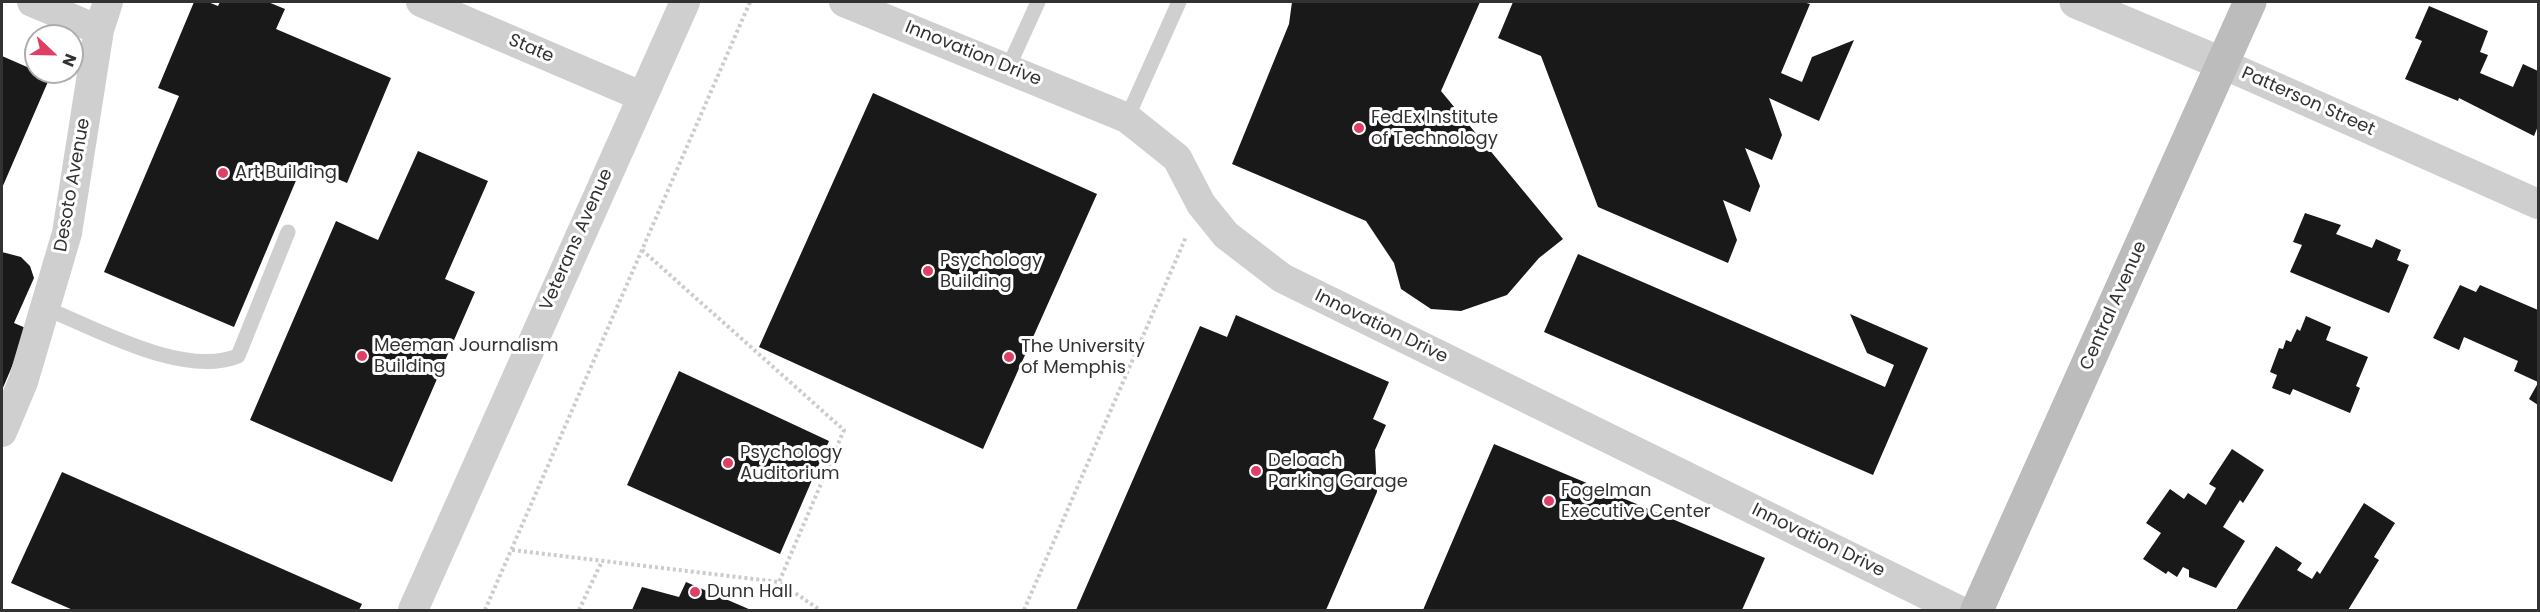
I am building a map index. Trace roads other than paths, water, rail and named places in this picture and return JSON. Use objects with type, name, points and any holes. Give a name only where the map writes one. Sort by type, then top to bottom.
[{"type":"main road","name":"Central Avenue","points":[[1977,610],[2250,2]]},
{"type":"street","points":[[32,2],[99,30]]},
{"type":"street","name":"Desoto Avenue","points":[[2,432],[23,382],[67,234],[99,30],[108,2]]},
{"type":"street","name":"State","points":[[421,2],[641,96]]},
{"type":"street","name":"Veterans Avenue","points":[[413,610],[685,2]]},
{"type":"street","name":"Innovation Drive","points":[[844,2],[1127,118],[1177,158],[1201,204],[1226,235],[1282,278],[1958,610]]},
{"type":"street","name":"Patterson Street","points":[[2076,2],[2223,64],[2538,204]]},
{"type":"lane","points":[[1008,68],[1038,2]]},
{"type":"lane","points":[[1127,118],[1179,2]]},
{"type":"lane","points":[[45,308],[154,353],[192,360],[226,361],[238,356],[288,232]]},
{"type":"place","name":"FedEx Institute of Technology","points":[[1359,128]]},
{"type":"place","name":"Art Building","points":[[223,173]]},
{"type":"place","name":"Psychology Building","points":[[928,271]]},
{"type":"place","name":"Meeman Journalism Building","points":[[362,356]]},
{"type":"place","name":"The University of Memphis","points":[[1009,357]]},
{"type":"place","name":"Psychology Auditorium","points":[[728,463]]},
{"type":"place","name":"Deloach Parking Garage","points":[[1256,471]]},
{"type":"place","name":"Fogelman Executive Center","points":[[1549,501]]},
{"type":"place","name":"Dunn Hall","points":[[695,592]]}]
